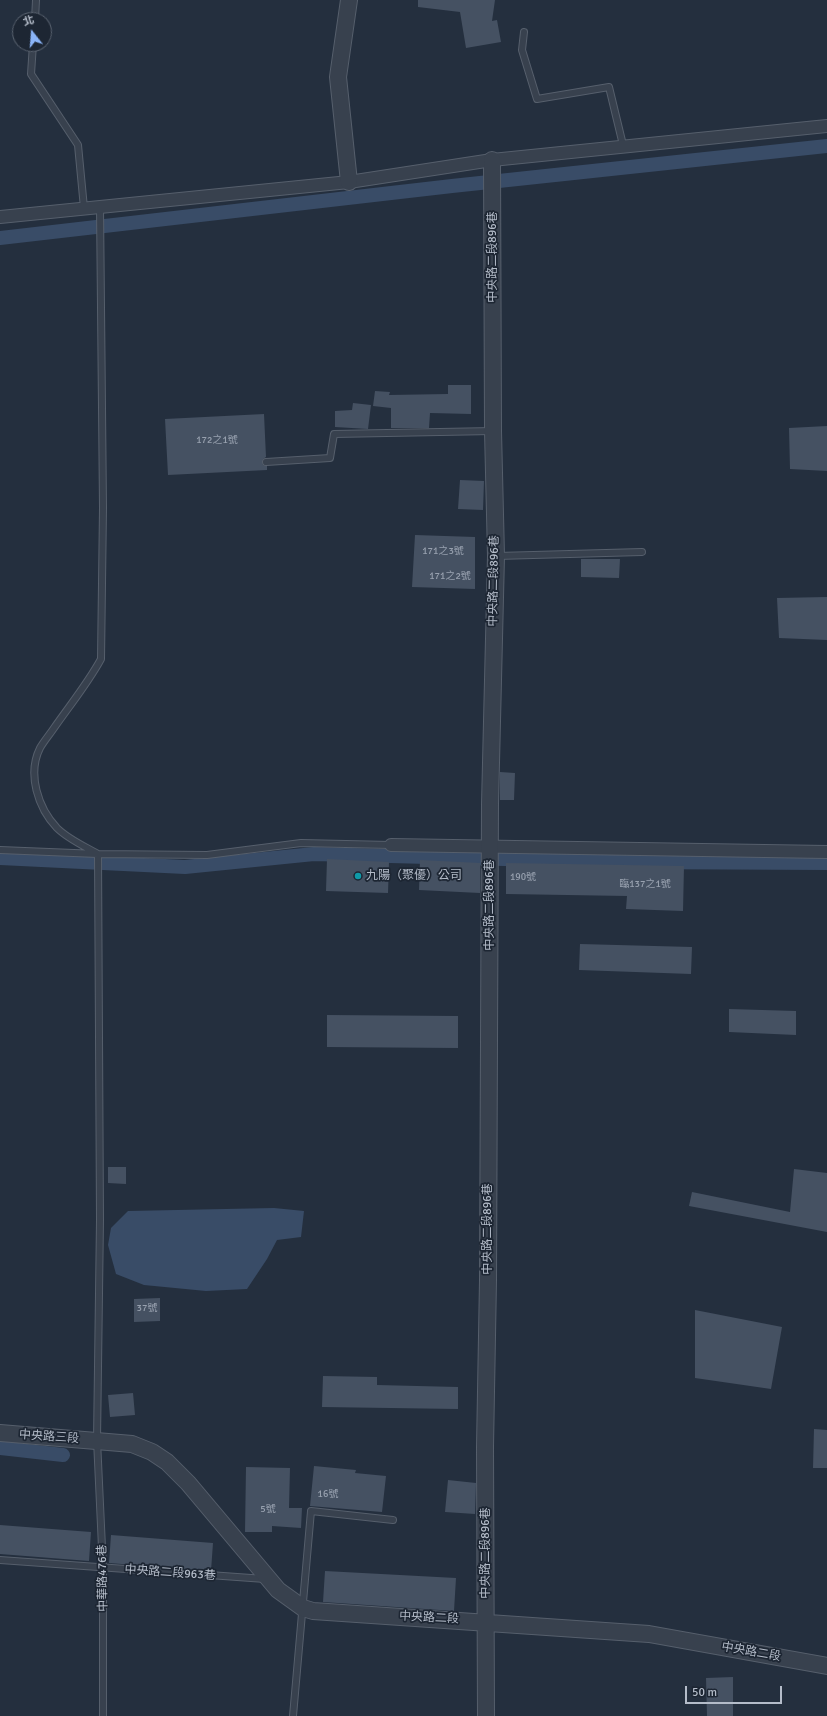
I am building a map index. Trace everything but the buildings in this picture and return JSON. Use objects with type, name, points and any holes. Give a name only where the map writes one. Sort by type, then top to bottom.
[{"type":"street","points":[[349,0],[338,77],[349,182]]},
{"type":"street","points":[[0,217],[349,182],[492,160],[623,145],[827,126]]},
{"type":"street","name":"中央路二段896巷","points":[[486,1716],[485,1447],[488,1257],[490,846],[496,556],[493,431],[492,160]]},
{"type":"street","points":[[391,845],[827,852]]},
{"type":"street","name":"中央路三段","points":[[0,1433],[97,1440]]},
{"type":"street","name":"中央路二段","points":[[97,1440],[132,1444],[152,1452],[167,1462],[188,1483],[278,1590],[303,1608],[313,1612],[486,1622],[649,1634],[827,1666]]},
{"type":"lane","points":[[35,12],[36,0]]},
{"type":"lane","points":[[524,32],[522,50],[537,99],[609,87],[623,145]]},
{"type":"lane","points":[[32,52],[31,74],[78,145],[84,208]]},
{"type":"lane","points":[[98,854],[70,838],[57,828],[48,817],[40,801],[35,782],[36,762],[40,748],[93,673],[101,659],[103,508],[100,207]]},
{"type":"lane","points":[[266,462],[330,458],[334,434],[493,431]]},
{"type":"lane","points":[[496,556],[642,552]]},
{"type":"lane","points":[[0,850],[98,854],[207,855],[301,843],[391,845]]},
{"type":"lane","name":"中華路476巷","points":[[98,854],[100,1220],[97,1440],[103,1569],[103,1716]]},
{"type":"lane","points":[[293,1716],[311,1510],[393,1520]]},
{"type":"lane","name":"中央路二段963巷","points":[[0,1560],[103,1569],[268,1579]]},
{"type":"water","points":[[274,1208],[304,1211],[301,1237],[277,1240],[267,1259],[247,1289],[206,1291],[144,1285],[116,1274],[108,1245],[111,1228],[128,1211]]},
{"type":"waterway","points":[[0,238],[452,186],[827,146]]},
{"type":"waterway","points":[[0,858],[185,867],[314,854],[618,862],[827,863]]},
{"type":"waterway","points":[[0,1448],[63,1455]]},
{"type":"place","name":"九陽（聚優）公司","points":[[358,876]]}]
